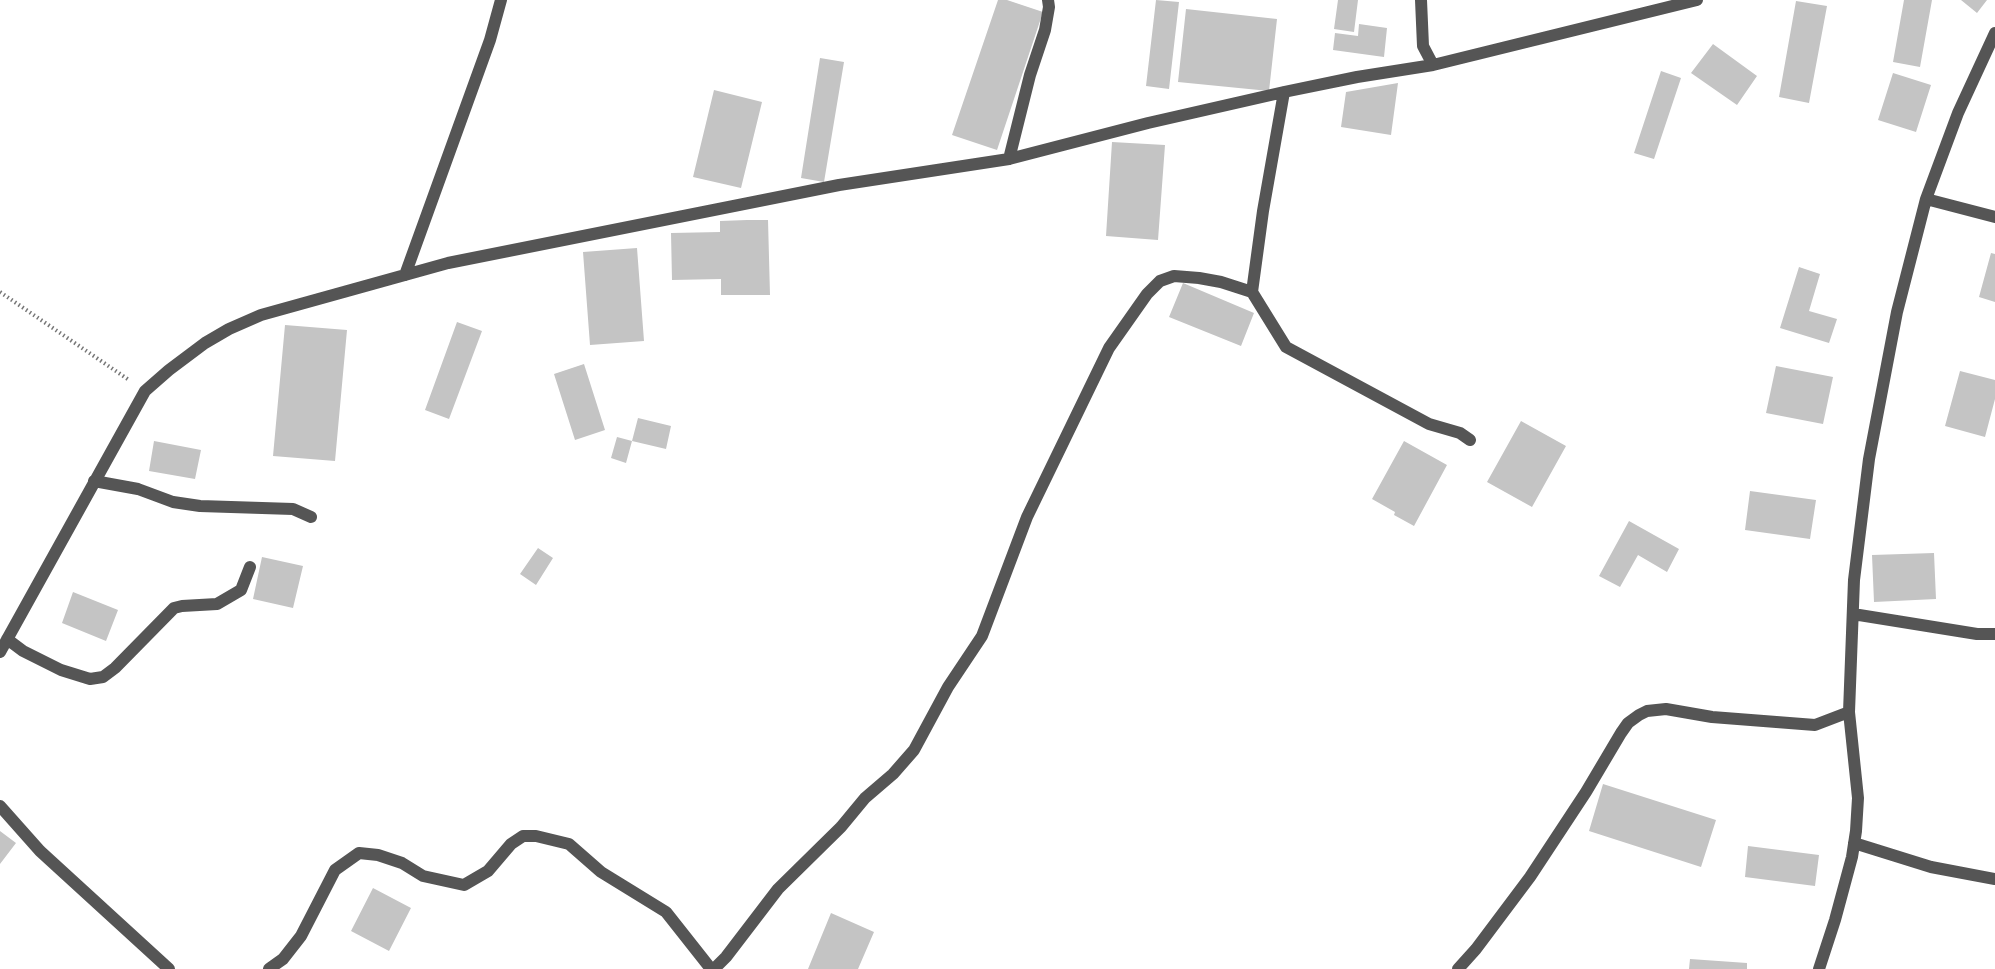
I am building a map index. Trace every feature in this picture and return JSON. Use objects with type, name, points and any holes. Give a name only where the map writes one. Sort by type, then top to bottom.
[{"type":"street","points":[[405,274],[490,40],[501,0]]},
{"type":"street","points":[[1009,159],[1029,75],[1046,30],[1049,7],[1047,0]]},
{"type":"street","points":[[1421,0],[1423,46],[1433,65]]},
{"type":"street","points":[[0,652],[145,391],[205,344],[229,329],[261,315],[448,263],[815,190],[1009,159],[1148,123],[1284,92],[1433,65],[1697,0]]},
{"type":"street","points":[[1819,969],[1835,920],[1854,843],[1858,798],[1849,712],[1854,580],[1869,459],[1897,312],[1926,199],[1958,113],[1995,33]]},
{"type":"street","points":[[1284,92],[1263,211],[1252,292],[1286,347],[1429,424],[1460,433],[1470,440]]},
{"type":"street","points":[[1926,199],[1995,217]]},
{"type":"street","points":[[270,969],[283,959],[300,936],[335,870],[359,853],[378,855],[402,863],[423,876],[464,885],[488,871],[511,844],[523,836],[536,836],[569,844],[601,872],[666,912],[712,969],[726,957],[778,890],[914,750],[948,687],[982,636],[1027,517],[1070,431],[1088,389],[1109,348],[1147,294],[1160,281],[1174,276],[1221,282],[1252,292]]},
{"type":"street","points":[[94,482],[138,489],[173,502],[191,505],[293,509],[311,518]]},
{"type":"street","points":[[7,639],[23,651],[61,670],[90,679],[103,677],[115,668],[174,608],[217,604],[241,590],[250,567]]},
{"type":"street","points":[[1853,614],[1977,634],[1995,634]]},
{"type":"street","points":[[1458,969],[1476,949],[1530,877],[1586,792],[1621,733],[1628,723],[1639,715],[1647,711],[1666,709],[1712,717],[1815,725],[1849,712]]},
{"type":"street","points":[[0,806],[40,851],[168,969]]},
{"type":"street","points":[[1854,843],[1931,867],[1995,879]]},
{"type":"path","points":[[0,292],[145,391]]},
{"type":"building","points":[[998,0],[1007,0],[1043,12],[997,150],[952,135]]},
{"type":"building","points":[[1156,0],[1179,2],[1169,89],[1146,86]]},
{"type":"building","points":[[1338,0],[1358,0],[1354,32],[1334,29]]},
{"type":"building","points":[[1904,0],[1932,0],[1920,67],[1893,62]]},
{"type":"building","points":[[1961,0],[1987,0],[1977,13]]},
{"type":"building","points":[[1796,1],[1827,6],[1809,103],[1779,97]]},
{"type":"building","points":[[1186,9],[1277,19],[1269,91],[1178,82]]},
{"type":"building","points":[[1359,24],[1387,28],[1384,57],[1333,50],[1335,33],[1358,36]]},
{"type":"building","points":[[1713,44],[1757,76],[1737,105],[1691,73]]},
{"type":"building","points":[[820,58],[844,62],[824,182],[801,178]]},
{"type":"building","points":[[1661,71],[1681,78],[1654,159],[1634,153]]},
{"type":"building","points":[[1893,73],[1931,85],[1916,132],[1878,120]]},
{"type":"building","points":[[1398,83],[1391,135],[1341,127],[1346,92]]},
{"type":"building","points":[[714,90],[762,102],[741,188],[693,177]]},
{"type":"building","points":[[1112,142],[1165,145],[1158,240],[1106,236]]},
{"type":"building","points":[[768,220],[770,295],[721,295],[721,279],[672,280],[671,233],[720,232],[720,221]]},
{"type":"building","points":[[637,248],[644,341],[590,345],[583,252]]},
{"type":"building","points":[[1991,253],[1995,254],[1995,302],[1979,297]]},
{"type":"building","points":[[1799,267],[1820,274],[1809,311],[1837,319],[1829,343],[1780,328]]},
{"type":"building","points":[[1183,283],[1254,313],[1241,346],[1169,317]]},
{"type":"building","points":[[457,322],[482,331],[449,419],[425,410]]},
{"type":"building","points":[[285,325],[347,330],[335,461],[273,456]]},
{"type":"building","points":[[584,364],[605,430],[575,440],[554,374]]},
{"type":"building","points":[[1776,366],[1833,377],[1823,424],[1766,413]]},
{"type":"building","points":[[1960,371],[1995,380],[1995,399],[1985,437],[1945,426]]},
{"type":"building","points":[[638,418],[671,426],[666,449],[632,441]]},
{"type":"building","points":[[1521,421],[1566,446],[1532,507],[1487,482]]},
{"type":"building","points":[[617,437],[632,441],[626,463],[611,458]]},
{"type":"building","points":[[154,441],[201,450],[195,479],[149,471]]},
{"type":"building","points":[[1404,441],[1447,465],[1414,526],[1372,499]]},
{"type":"building","points":[[1750,491],[1816,500],[1810,539],[1745,530]]},
{"type":"building","points":[[1629,521],[1679,549],[1667,572],[1638,555],[1620,587],[1599,576]]},
{"type":"building","points":[[538,548],[553,558],[536,585],[520,574]]},
{"type":"building","points":[[1934,553],[1936,599],[1874,602],[1872,555]]},
{"type":"building","points":[[262,557],[303,566],[293,608],[253,599]]},
{"type":"building","points":[[73,592],[118,610],[106,641],[62,623]]},
{"type":"building","points":[[1603,784],[1716,820],[1701,867],[1589,831]]},
{"type":"building","points":[[0,831],[16,843],[0,864]]},
{"type":"building","points":[[1748,846],[1819,855],[1815,886],[1745,877]]},
{"type":"building","points":[[373,888],[411,908],[389,951],[351,931]]},
{"type":"building","points":[[831,913],[874,932],[858,969],[808,969]]},
{"type":"building","points":[[1690,959],[1747,963],[1747,969],[1689,969]]}]
